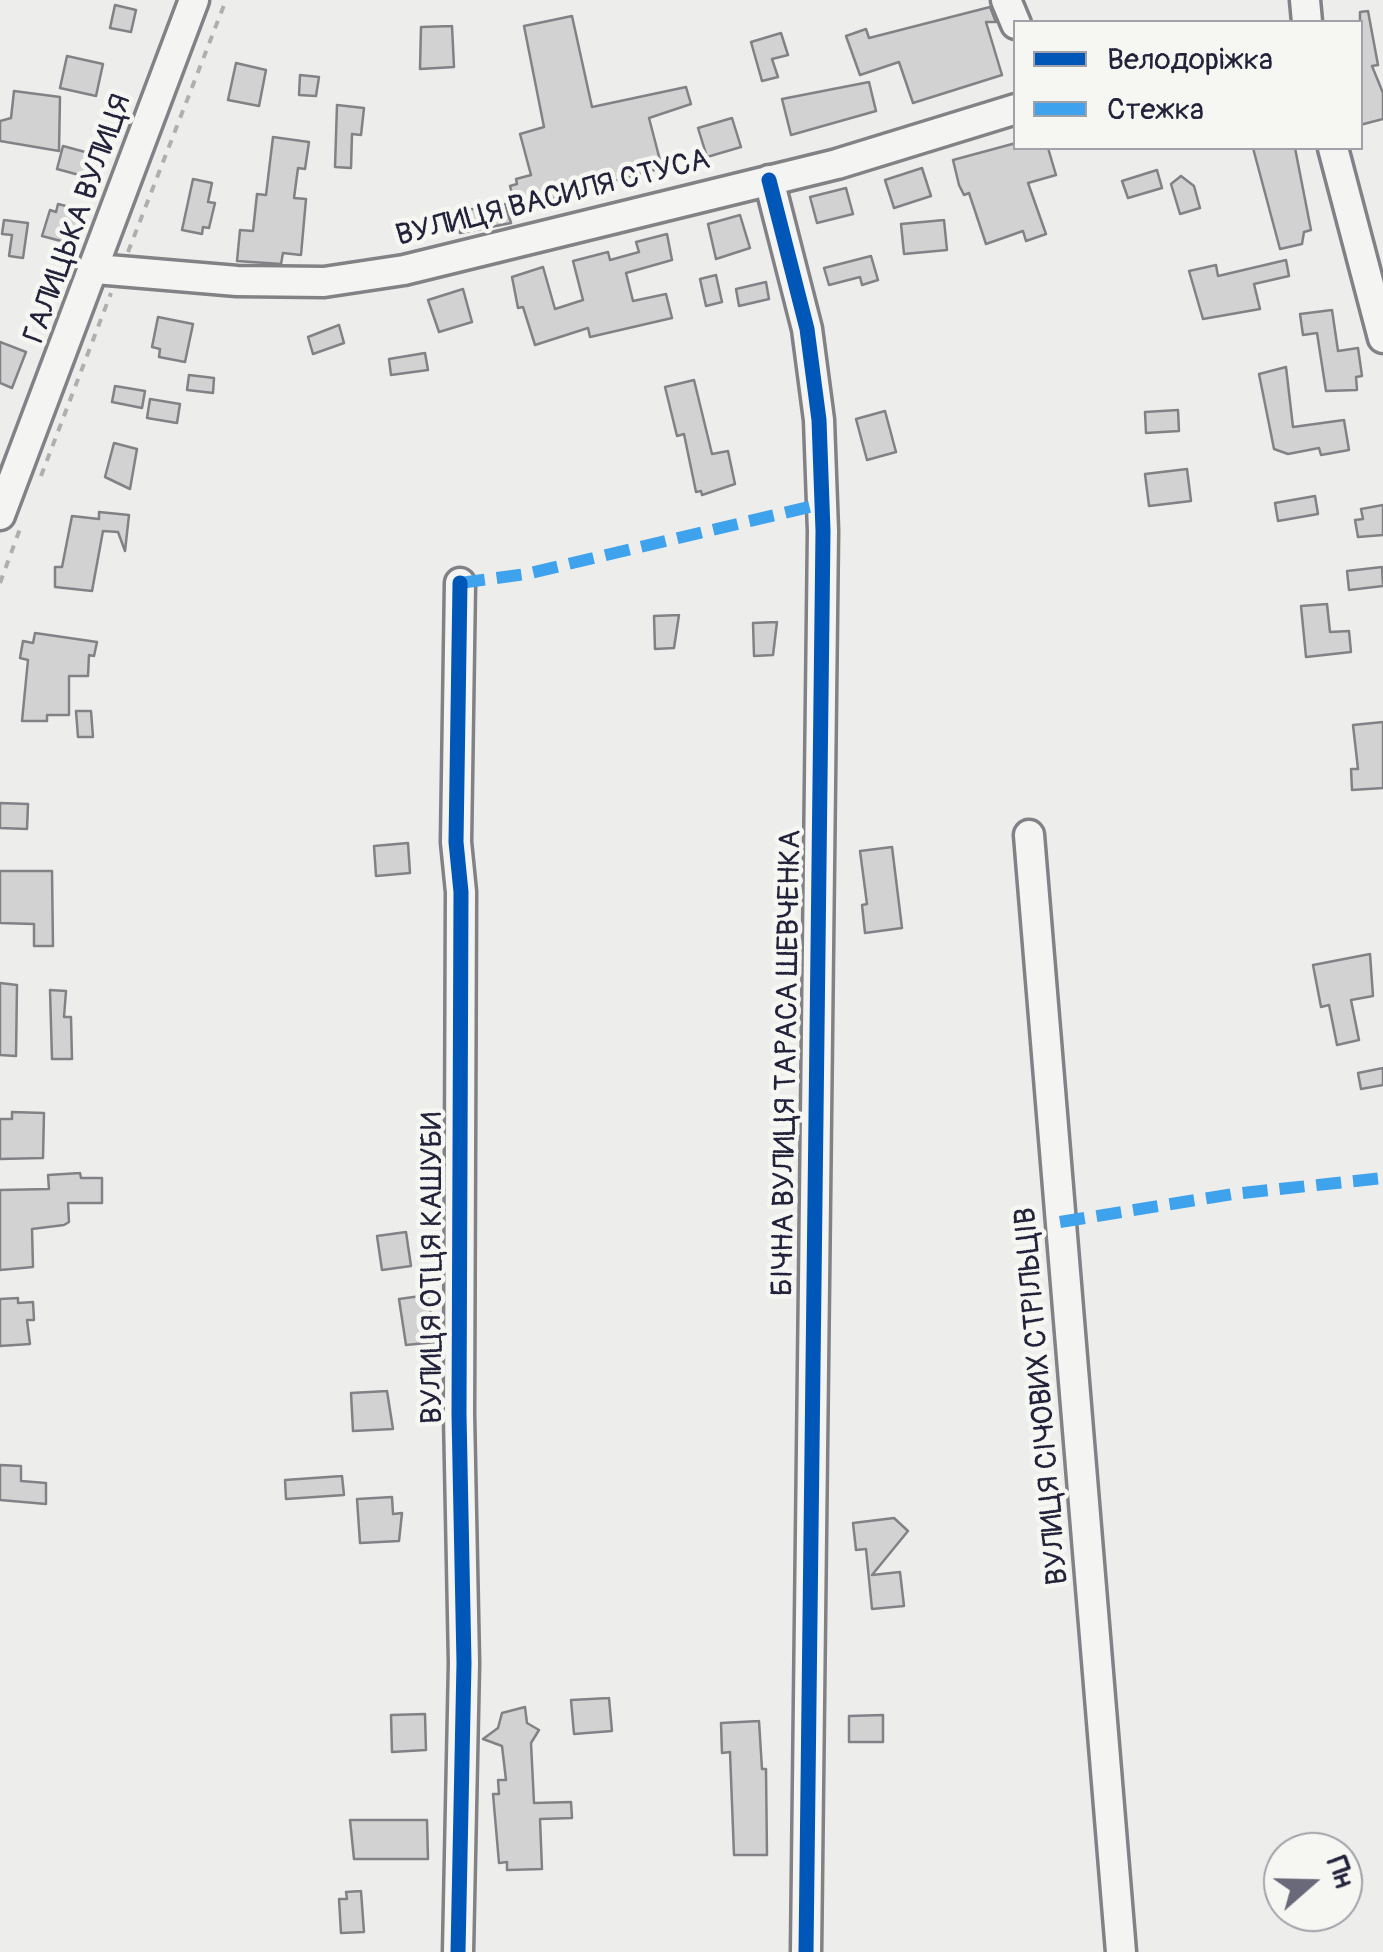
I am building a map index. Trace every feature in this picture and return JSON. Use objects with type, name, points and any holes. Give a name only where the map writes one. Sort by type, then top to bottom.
[{"type":"street","name":"ГАЛИЦЬКА ВУЛИЦЯ","points":[[0,515],[96,269],[194,0]]},
{"type":"street","name":"ВУЛИЦЯ ВАСИЛЯ СТУСА","points":[[96,269],[237,281],[324,282],[404,270],[768,180],[1013,110]]},
{"type":"street","points":[[1334,150],[1383,338]]},
{"type":"street","name":"БІЧНА ВУЛИЦЯ ТАРАСА ШЕВЧЕНКА","points":[[768,180],[808,329],[819,420],[823,531],[806,1952]]},
{"type":"street","name":"ВУЛИЦЯ ОТЦЯ КАШУБИ","points":[[458,1952],[464,1663],[459,1414],[460,892],[456,842],[460,584]]},
{"type":"street","name":"ВУЛИЦЯ СІЧОВИХ СТРІЛЬЦІВ","points":[[1029,835],[1122,1952]]},
{"type":"building","points":[[115,5],[136,10],[131,32],[110,28]]},
{"type":"building","points":[[990,7],[996,22],[986,22],[1002,75],[913,103],[899,62],[860,75],[846,36],[866,29],[869,38]]},
{"type":"building","points":[[1368,11],[1378,65],[1372,66],[1383,93],[1383,119],[1363,124],[1363,20],[1360,12]]},
{"type":"building","points":[[572,16],[592,107],[686,87],[691,104],[649,118],[662,168],[610,182],[611,186],[575,197],[574,193],[516,208],[510,186],[517,184],[516,179],[531,175],[520,134],[544,127],[524,26]]},
{"type":"building","points":[[452,26],[454,67],[420,69],[421,27]]},
{"type":"building","points":[[781,33],[788,55],[772,59],[778,77],[762,81],[751,42]]},
{"type":"building","points":[[67,56],[103,64],[96,96],[60,88]]},
{"type":"building","points":[[236,63],[266,70],[259,106],[228,100]]},
{"type":"building","points":[[300,75],[319,77],[316,96],[299,95]]},
{"type":"building","points":[[869,82],[876,111],[791,135],[782,99]]},
{"type":"building","points":[[14,91],[60,97],[59,151],[0,141],[0,121],[11,118]]},
{"type":"building","points":[[337,105],[364,108],[361,135],[352,134],[351,168],[335,167]]},
{"type":"building","points":[[732,118],[741,147],[707,157],[698,128]]},
{"type":"building","points":[[273,137],[309,142],[305,169],[298,168],[294,198],[306,199],[301,255],[283,253],[281,264],[237,261],[240,230],[253,231],[257,194],[266,195]]},
{"type":"building","points":[[1013,144],[1013,150],[1049,150],[1056,175],[1028,183],[1046,234],[1026,241],[1023,231],[986,244],[969,193],[964,195],[959,185],[953,160]]},
{"type":"building","points":[[63,146],[100,156],[94,179],[57,169]]},
{"type":"building","points":[[1254,150],[1295,150],[1311,230],[1304,232],[1302,244],[1280,249]]},
{"type":"building","points":[[922,168],[931,196],[894,208],[885,180]]},
{"type":"building","points":[[1157,170],[1162,188],[1128,198],[1122,181]]},
{"type":"building","points":[[1181,176],[1194,186],[1200,208],[1180,214],[1171,184]]},
{"type":"building","points":[[193,179],[212,183],[208,202],[215,203],[209,228],[203,227],[202,234],[182,230]]},
{"type":"building","points":[[846,188],[853,214],[817,223],[810,197]]},
{"type":"building","points":[[58,204],[85,211],[76,245],[42,236],[50,210],[56,212]]},
{"type":"building","points":[[505,204],[511,223],[460,233],[454,212]]},
{"type":"building","points":[[740,215],[750,248],[716,259],[708,224]]},
{"type":"building","points":[[4,220],[28,223],[23,258],[9,256],[12,235],[2,234]]},
{"type":"building","points":[[944,220],[947,250],[904,254],[901,224]]},
{"type":"building","points":[[667,234],[672,260],[626,273],[633,301],[666,294],[672,318],[590,337],[588,328],[535,345],[523,307],[518,308],[512,277],[543,267],[555,309],[583,300],[573,261],[608,252],[610,260],[639,252],[636,242]]},
{"type":"building","points":[[871,256],[878,280],[862,285],[860,277],[829,285],[824,268]]},
{"type":"building","points":[[1286,260],[1289,276],[1254,284],[1260,309],[1203,319],[1189,271],[1216,265],[1218,276]]},
{"type":"building","points":[[716,275],[722,302],[706,306],[700,279]]},
{"type":"building","points":[[766,282],[769,299],[739,306],[736,289]]},
{"type":"building","points":[[463,289],[472,322],[439,332],[428,300]]},
{"type":"building","points":[[1332,310],[1338,351],[1358,348],[1362,376],[1356,377],[1357,390],[1326,391],[1317,333],[1303,335],[1300,314]]},
{"type":"building","points":[[158,317],[193,324],[185,362],[159,357],[160,349],[152,347]]},
{"type":"building","points":[[339,325],[344,343],[313,354],[308,337]]},
{"type":"building","points":[[0,342],[26,352],[12,388],[0,383]]},
{"type":"building","points":[[425,353],[428,370],[391,375],[389,359]]},
{"type":"building","points":[[1286,367],[1293,427],[1344,420],[1349,450],[1321,455],[1319,448],[1288,454],[1274,449],[1259,374]]},
{"type":"building","points":[[189,375],[214,378],[213,393],[187,390]]},
{"type":"building","points":[[694,380],[712,454],[728,451],[735,484],[702,495],[701,491],[696,492],[684,434],[677,436],[665,387]]},
{"type":"building","points":[[115,386],[145,391],[142,408],[112,402]]},
{"type":"building","points":[[150,399],[180,404],[177,423],[147,418]]},
{"type":"building","points":[[1178,410],[1179,431],[1146,433],[1145,412]]},
{"type":"building","points":[[885,411],[896,452],[867,460],[856,419]]},
{"type":"building","points":[[114,443],[137,449],[130,489],[105,477]]},
{"type":"building","points":[[1187,469],[1191,501],[1149,506],[1145,474]]},
{"type":"building","points":[[1315,496],[1318,514],[1278,521],[1275,503]]},
{"type":"building","points":[[1383,505],[1383,535],[1358,537],[1355,520],[1363,519],[1361,509]]},
{"type":"building","points":[[99,512],[129,515],[125,551],[118,532],[103,531],[92,591],[55,587],[55,567],[62,567],[72,516],[99,519]]},
{"type":"building","points":[[1382,567],[1383,586],[1349,590],[1347,571]]},
{"type":"building","points":[[1327,604],[1330,632],[1349,631],[1351,652],[1306,657],[1301,606]]},
{"type":"building","points":[[679,615],[674,648],[655,649],[654,616]]},
{"type":"building","points":[[777,622],[773,655],[754,656],[753,623]]},
{"type":"building","points":[[35,633],[97,642],[94,656],[89,655],[88,676],[69,676],[69,715],[47,715],[47,721],[22,721],[28,660],[20,658],[23,641],[33,643]]},
{"type":"building","points":[[76,711],[91,711],[93,737],[78,737]]},
{"type":"building","points":[[1383,722],[1383,788],[1352,790],[1351,769],[1358,769],[1353,725]]},
{"type":"building","points":[[0,803],[28,804],[27,829],[0,828]]},
{"type":"building","points":[[408,843],[410,873],[376,876],[374,846]]},
{"type":"building","points":[[892,847],[902,928],[865,933],[862,905],[867,904],[860,851]]},
{"type":"building","points":[[0,871],[52,871],[53,946],[34,946],[34,924],[0,923]]},
{"type":"building","points":[[1370,954],[1373,996],[1351,1000],[1359,1040],[1337,1045],[1329,1005],[1321,1007],[1313,965]]},
{"type":"building","points":[[0,983],[17,985],[16,1056],[0,1055]]},
{"type":"building","points":[[50,990],[66,991],[64,1017],[71,1017],[72,1059],[52,1059]]},
{"type":"building","points":[[1383,1068],[1383,1085],[1361,1089],[1358,1073]]},
{"type":"building","points":[[12,1112],[44,1113],[43,1158],[0,1159],[0,1119],[12,1119]]},
{"type":"building","points":[[80,1173],[81,1178],[102,1178],[102,1203],[68,1203],[69,1222],[32,1229],[33,1267],[0,1270],[0,1190],[49,1189],[48,1175]]},
{"type":"building","points":[[406,1232],[411,1266],[382,1270],[377,1236]]},
{"type":"building","points":[[428,1295],[430,1311],[436,1318],[436,1342],[406,1345],[399,1299]]},
{"type":"building","points":[[18,1298],[18,1303],[33,1302],[34,1320],[27,1320],[30,1344],[0,1346],[0,1299]]},
{"type":"building","points":[[387,1391],[393,1429],[353,1431],[351,1393]]},
{"type":"building","points":[[0,1465],[21,1466],[21,1481],[46,1483],[46,1504],[0,1500]]},
{"type":"building","points":[[342,1476],[344,1495],[286,1499],[285,1480]]},
{"type":"building","points":[[392,1497],[393,1514],[402,1513],[399,1541],[360,1543],[357,1499]]},
{"type":"building","points":[[894,1518],[908,1531],[872,1575],[900,1572],[904,1606],[872,1609],[866,1549],[856,1550],[853,1523]]},
{"type":"building","points":[[609,1698],[612,1731],[574,1734],[571,1700]]},
{"type":"building","points":[[525,1707],[527,1723],[539,1730],[531,1743],[534,1803],[571,1802],[572,1818],[540,1819],[542,1869],[507,1870],[507,1862],[499,1863],[493,1794],[499,1794],[498,1780],[506,1780],[502,1746],[483,1739],[498,1728],[502,1713]]},
{"type":"building","points":[[425,1714],[426,1750],[392,1752],[391,1715]]},
{"type":"building","points":[[883,1715],[883,1742],[849,1742],[849,1716]]},
{"type":"building","points":[[759,1721],[762,1769],[766,1769],[767,1855],[734,1855],[730,1752],[722,1753],[721,1723]]},
{"type":"building","points":[[350,1820],[427,1820],[428,1859],[354,1859]]},
{"type":"building","points":[[361,1891],[364,1932],[341,1933],[339,1899],[347,1899],[346,1892]]},
{"type":"marked path","points":[[460,583],[526,574],[822,504]]},
{"type":"marked path","points":[[1060,1222],[1233,1194],[1383,1178]]},
{"type":"cycle path","points":[[769,180],[807,329],[819,420],[823,531],[806,1952]]},
{"type":"cycle path","points":[[458,1952],[464,1663],[459,1414],[461,892],[456,842],[460,583]]}]
